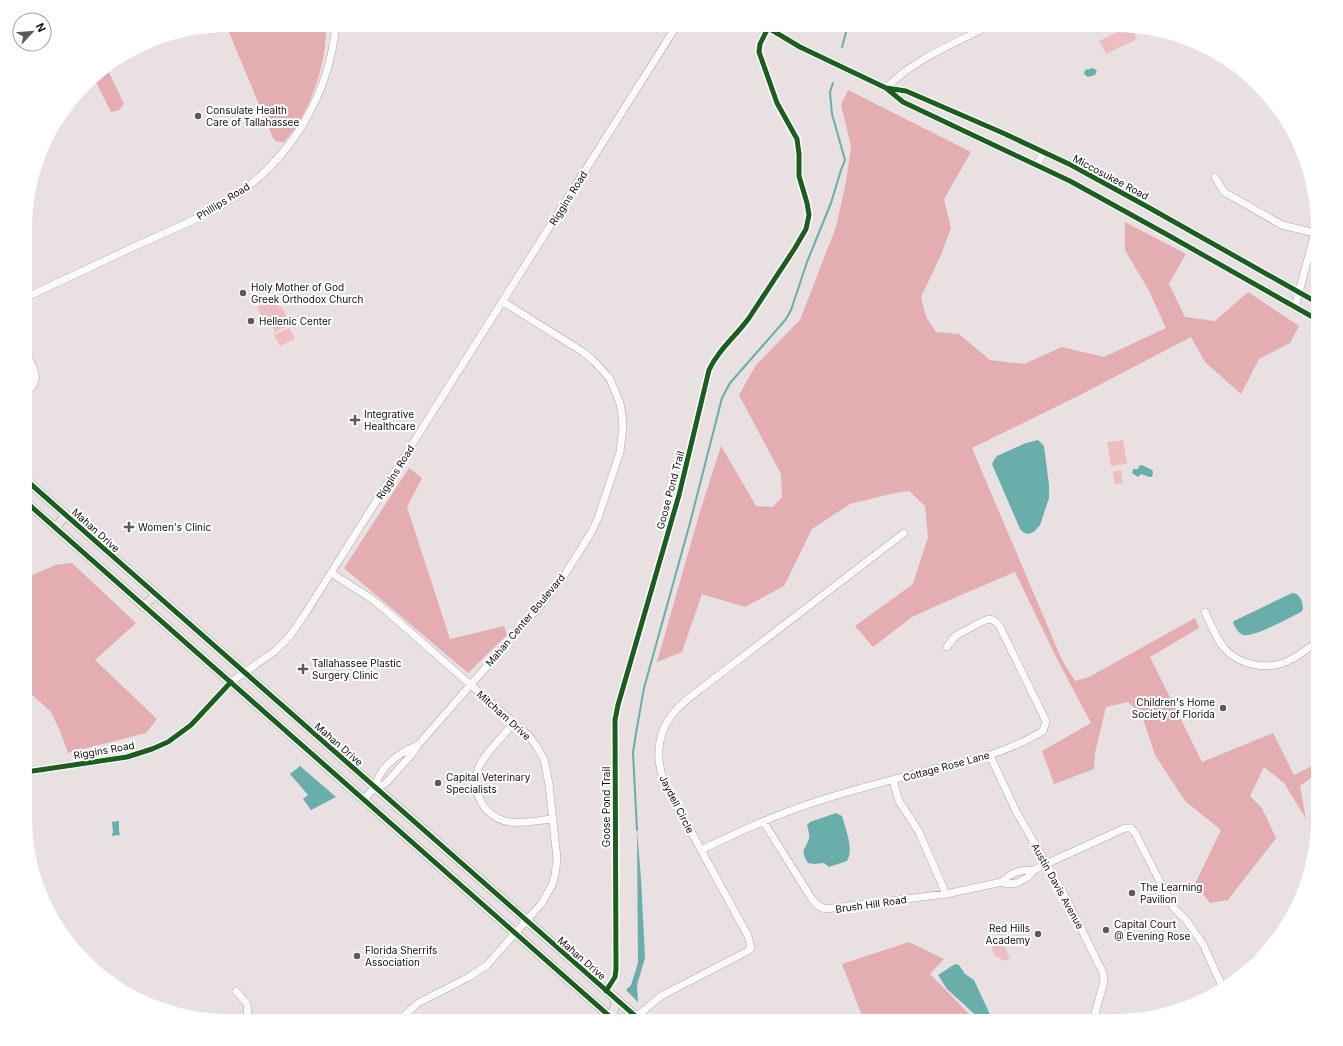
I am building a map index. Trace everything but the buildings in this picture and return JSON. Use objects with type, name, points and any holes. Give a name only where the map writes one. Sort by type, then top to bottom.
[{"type":"main road","name":"Mahan Drive","points":[[32,485],[632,1014]]},
{"type":"main road","points":[[32,507],[606,1014]]},
{"type":"main road","points":[[55,528],[66,515]]},
{"type":"main road","points":[[143,606],[156,595]]},
{"type":"main road","points":[[614,1014],[616,999]]},
{"type":"street","name":"Phillips Road","points":[[32,295],[199,217],[236,196],[254,182],[284,152],[304,123],[325,76],[330,61],[335,32]]},
{"type":"street","name":"Riggins Road","points":[[32,771],[128,757],[168,742],[191,725],[231,682],[275,651],[289,637],[331,573],[673,32]]},
{"type":"street","name":"Miccosukee Road","points":[[775,32],[800,47],[886,88],[903,102],[1037,165],[1121,209],[1311,316]]},
{"type":"street","points":[[886,88],[897,77],[913,65],[977,32]]},
{"type":"street","name":"Miccosukee Road","points":[[886,88],[906,91],[1003,133],[1071,165],[1311,299]]},
{"type":"street","points":[[1037,165],[1044,152]]},
{"type":"street","points":[[1215,177],[1224,192],[1282,225],[1311,232]]},
{"type":"street","points":[[1295,307],[1311,248]]},
{"type":"street","name":"Mahan Center Boulevard","points":[[375,787],[386,784],[418,745],[555,588],[588,537],[603,508],[622,442],[623,427],[620,403],[610,379],[602,369],[583,352],[502,301]]},
{"type":"street","points":[[32,367],[36,376],[35,384],[32,388]]},
{"type":"street","name":"Jaydell Circle","points":[[643,1014],[661,996],[751,948],[748,936],[664,782],[660,771],[658,758],[659,738],[670,716],[713,680],[904,533]]},
{"type":"street","name":"Mitcham Drive","points":[[331,573],[372,600],[514,723],[535,744],[544,759],[549,784],[557,859],[552,885],[542,903],[496,956],[478,972],[423,1000],[405,1014]]},
{"type":"street","points":[[1205,612],[1225,649],[1234,657],[1243,661],[1253,664],[1272,666],[1288,661],[1311,646]]},
{"type":"street","name":"Cottage Rose Lane","points":[[701,850],[763,821],[796,808],[893,780],[990,756],[1044,731],[1046,721],[999,625],[993,620],[989,619],[983,621],[955,636],[947,647]]},
{"type":"street","points":[[514,723],[482,760],[476,785],[479,799],[488,811],[509,822],[553,819]]},
{"type":"street","name":"Mahan Center Boulevard","points":[[364,799],[375,787],[378,777],[388,765],[403,751],[418,745]]},
{"type":"street","name":"Austin Davis Avenue","points":[[990,756],[1017,814],[1070,905],[1103,972],[1104,981],[1095,1014]]},
{"type":"street","points":[[893,780],[899,801],[920,832],[946,894]]},
{"type":"street","name":"Brush Hill Road","points":[[763,821],[812,899],[817,905],[825,909],[946,894],[1002,882],[1007,884],[1017,883],[1028,877],[1034,870]]},
{"type":"street","name":"Brush Hill Road","points":[[1002,882],[1007,876],[1016,872],[1034,870],[1125,828],[1131,828],[1173,907],[1186,920],[1203,944],[1221,983]]},
{"type":"street","points":[[236,991],[247,1004],[248,1014]]},
{"type":"shaded area","points":[[229,32],[326,32],[324,56],[320,72],[309,103],[302,117],[284,142],[277,142],[273,138]]},
{"type":"shaded area","points":[[1118,32],[1134,33],[1137,39],[1106,54],[1099,41]]},
{"type":"shaded area","points":[[109,73],[124,104],[119,110],[111,112],[97,84]]},
{"type":"shaded area","points":[[848,90],[971,152],[944,199],[951,228],[941,255],[921,297],[926,317],[936,332],[959,334],[990,360],[1024,364],[1062,347],[1104,357],[1166,328],[1148,289],[1125,250],[1125,222],[1186,254],[1169,284],[1185,317],[1215,321],[1248,292],[1299,326],[1290,343],[1259,359],[1241,394],[1205,362],[1191,337],[1080,395],[972,448],[1062,660],[1075,681],[1089,677],[1195,618],[1199,628],[1150,657],[1202,762],[1273,733],[1294,775],[1311,766],[1311,778],[1300,786],[1306,819],[1284,783],[1264,767],[1250,796],[1262,808],[1276,838],[1228,900],[1210,903],[1195,884],[1221,830],[1185,801],[1155,755],[1141,713],[1128,702],[1106,707],[1095,753],[1094,769],[1054,784],[1042,751],[1091,723],[1058,661],[1015,572],[912,617],[873,647],[855,626],[913,584],[928,537],[925,506],[909,491],[850,504],[812,529],[784,586],[745,607],[702,594],[682,652],[657,662],[699,515],[721,446],[756,506],[773,507],[782,497],[781,474],[739,395],[756,365],[800,320],[836,227],[846,182],[851,146],[841,105]]},
{"type":"shaded area","points":[[276,297],[279,302],[277,305],[282,308],[290,324],[275,332],[270,322],[266,324],[257,307]]},
{"type":"shaded area","points":[[289,328],[295,339],[280,346],[274,335]]},
{"type":"shaded area","points":[[1123,440],[1127,464],[1111,466],[1107,442]]},
{"type":"shaded area","points":[[409,468],[422,478],[407,507],[450,639],[504,626],[507,635],[468,673],[344,568]]},
{"type":"shaded area","points":[[1121,470],[1123,483],[1115,484],[1113,472]]},
{"type":"shaded area","points":[[72,563],[136,623],[95,660],[157,719],[146,733],[68,753],[51,712],[32,695],[32,575],[55,565]]},
{"type":"shaded area","points":[[1001,938],[1010,958],[1005,961],[995,956],[992,949],[993,941]]},
{"type":"shaded area","points":[[909,942],[944,959],[930,974],[969,1014],[861,1014],[842,964]]},
{"type":"water","points":[[1093,68],[1097,71],[1095,75],[1088,77],[1084,74],[1085,70]]},
{"type":"water","points":[[1038,440],[1044,446],[1049,485],[1049,498],[1040,525],[1035,531],[1029,534],[1024,533],[1020,529],[992,464],[997,456],[1026,443]]},
{"type":"water","points":[[1142,465],[1152,470],[1152,477],[1141,474],[1138,477],[1132,473],[1133,469],[1138,469],[1139,466]]},
{"type":"water","points":[[1292,593],[1295,593],[1300,598],[1303,609],[1301,612],[1263,630],[1248,635],[1243,635],[1237,630],[1233,623],[1234,621]]},
{"type":"water","points":[[300,766],[336,797],[311,810],[303,799],[308,795],[290,774]]},
{"type":"water","points":[[836,813],[842,816],[849,839],[850,851],[847,861],[829,867],[824,863],[808,863],[804,855],[804,850],[809,837],[807,825],[810,822]]},
{"type":"water","points":[[119,821],[120,835],[112,836],[112,822]]},
{"type":"water","points":[[637,830],[645,958],[637,985],[638,1002],[626,990],[631,985],[638,963]]},
{"type":"water","points":[[955,964],[959,965],[965,974],[974,980],[990,1014],[974,1014],[947,989],[938,975]]},
{"type":"waterway","points":[[842,47],[846,32]]},
{"type":"waterway","points":[[637,830],[633,753],[644,688],[690,523],[722,398],[730,383],[786,319],[791,310],[807,262],[831,203],[845,160],[832,114],[830,92],[833,83]]},
{"type":"cycle path","name":"Goose Pond Trail","points":[[606,991],[615,977],[616,969],[615,720],[618,705],[679,495],[709,370],[717,356],[749,318],[795,248],[806,229],[809,215],[799,176],[797,139],[777,103],[759,52],[760,44],[766,32]]},
{"type":"cycle path","points":[[775,32],[800,47],[886,88],[903,102],[1070,181],[1311,316]]},
{"type":"cycle path","points":[[886,88],[906,91],[1003,133],[1071,165],[1311,299]]},
{"type":"cycle path","points":[[32,485],[633,1014]]},
{"type":"cycle path","points":[[32,507],[607,1014]]},
{"type":"cycle path","points":[[32,771],[127,757],[168,742],[191,725],[231,682]]},
{"type":"place","name":"Consulate Health Care of Tallahassee","points":[[198,116]]},
{"type":"place","name":"Holy Mother of God Greek Orthodox Church","points":[[243,293]]},
{"type":"place","name":"Hellenic Center","points":[[251,321]]},
{"type":"place","name":"Integrative Healthcare","points":[[355,420]]},
{"type":"place","name":"Women's Clinic","points":[[129,527]]},
{"type":"place","name":"Tallahassee Plastic Surgery Clinic","points":[[303,669]]},
{"type":"place","name":"Children's Home Society of Florida","points":[[1223,708]]},
{"type":"place","name":"Capital Veterinary Specialists","points":[[438,783]]},
{"type":"place","name":"The Learning Pavilion","points":[[1132,893]]},
{"type":"place","name":"Capital Court @ Evening Rose","points":[[1106,930]]},
{"type":"place","name":"Red Hills Academy","points":[[1038,934]]},
{"type":"place","name":"Florida Sherrifs Association","points":[[357,956]]}]
